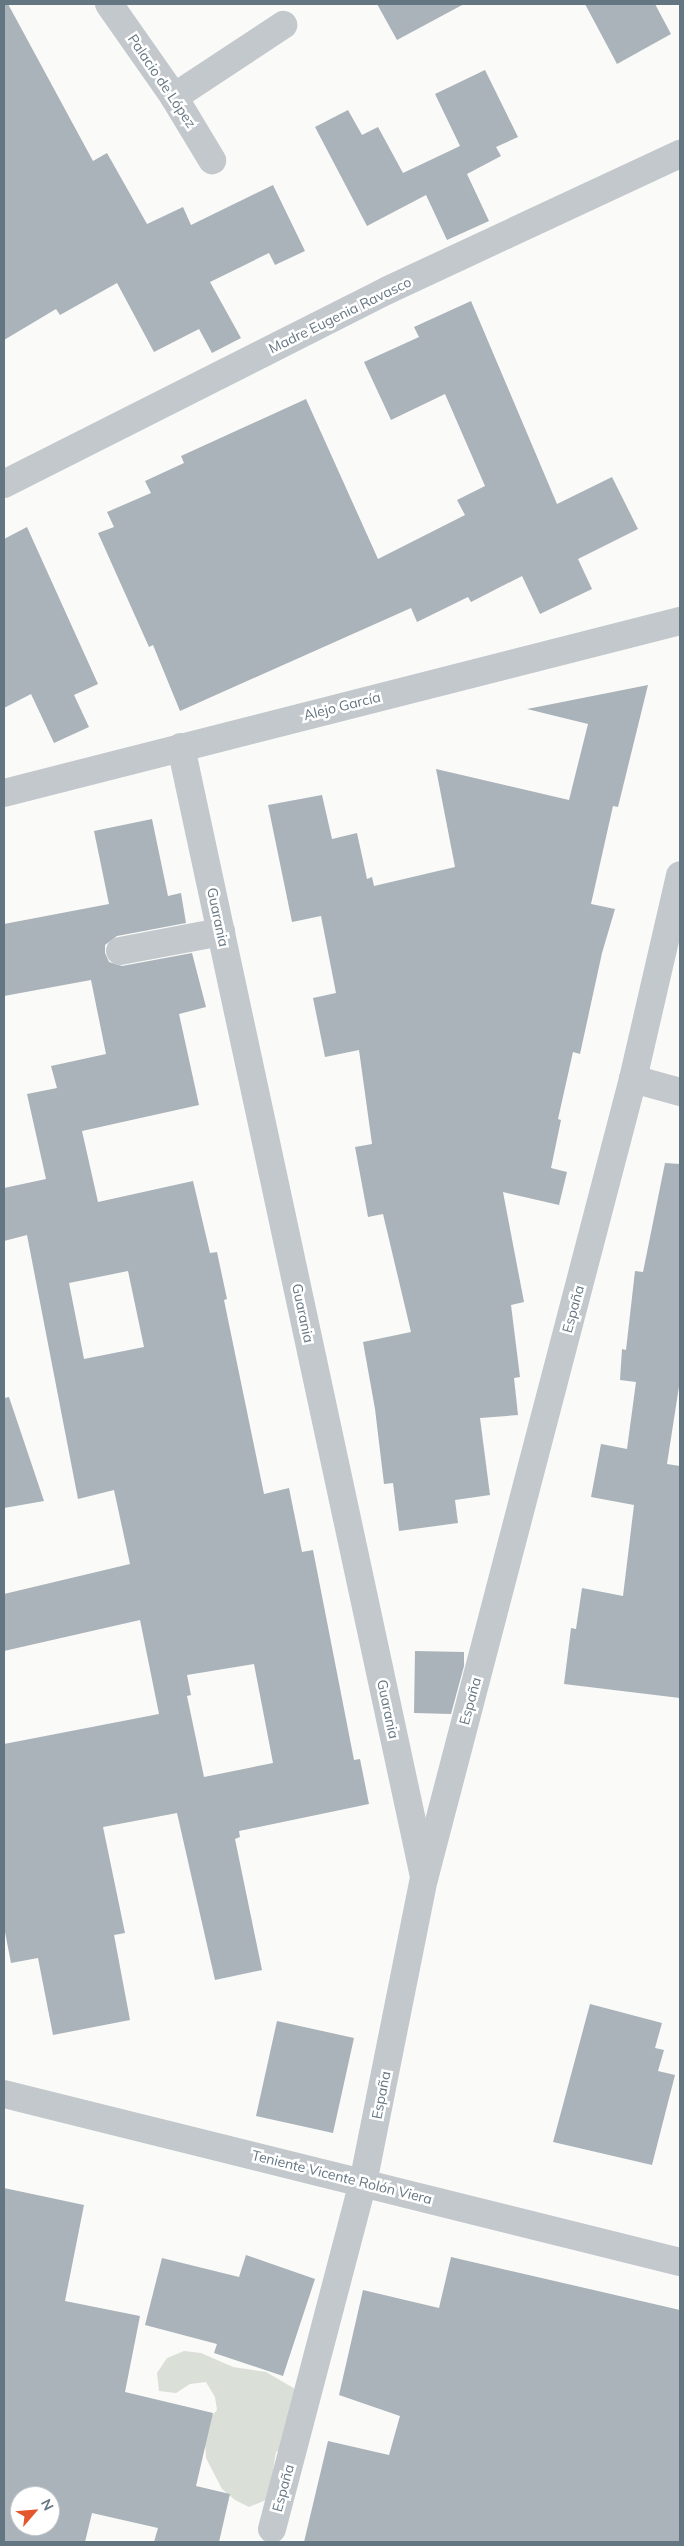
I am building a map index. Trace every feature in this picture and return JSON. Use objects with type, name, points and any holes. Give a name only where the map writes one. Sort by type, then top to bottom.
[{"type":"street","name":"Palacio de López","points":[[109,4],[174,97],[212,160]]},
{"type":"street","points":[[174,97],[283,25]]},
{"type":"street","name":"Madre Eugenia Ravasco","points":[[4,484],[388,290],[680,154]]},
{"type":"street","name":"Alejo García","points":[[4,793],[680,621]]},
{"type":"street","name":"Guarania","points":[[181,747],[424,1879]]},
{"type":"street","name":"España","points":[[272,2529],[364,2182],[424,1879],[633,1079],[680,875]]},
{"type":"street","points":[[120,951],[221,932]]},
{"type":"street","points":[[633,1079],[680,1092]]},
{"type":"street","name":"Teniente Vicente Rolón Viera","points":[[4,2094],[680,2262]]},
{"type":"shaded area","points":[[184,2351],[201,2353],[233,2367],[266,2372],[297,2390],[290,2445],[276,2452],[273,2470],[277,2487],[266,2500],[249,2507],[235,2500],[222,2489],[206,2458],[204,2425],[217,2410],[215,2397],[206,2382],[190,2384],[176,2393],[159,2391],[157,2373],[167,2358]]},
{"type":"building","points":[[4,4],[8,4],[93,161],[107,153],[147,224],[183,207],[191,225],[273,185],[305,251],[275,265],[269,253],[210,282],[241,338],[212,353],[199,329],[154,352],[117,283],[60,315],[56,309],[4,340]]},
{"type":"building","points":[[377,4],[464,4],[397,40]]},
{"type":"building","points":[[585,4],[655,4],[671,34],[617,64]]},
{"type":"building","points":[[485,70],[518,137],[496,147],[501,156],[467,174],[489,221],[447,240],[426,195],[367,226],[315,127],[348,110],[362,135],[378,127],[403,173],[460,146],[435,94]]},
{"type":"building","points":[[471,301],[557,504],[612,477],[638,529],[578,559],[592,589],[540,614],[522,576],[471,602],[468,597],[417,622],[411,608],[180,711],[153,645],[149,647],[98,533],[114,527],[107,512],[151,493],[145,481],[184,463],[181,456],[306,399],[378,559],[465,515],[457,500],[485,486],[445,394],[391,420],[364,362],[419,337],[414,327]]},
{"type":"building","points":[[27,527],[98,684],[74,695],[89,727],[54,743],[31,694],[4,708],[4,539]]},
{"type":"building","points":[[648,685],[618,807],[613,806],[591,904],[615,909],[602,953],[580,1054],[573,1052],[558,1119],[561,1120],[551,1168],[567,1172],[559,1205],[503,1192],[524,1302],[511,1305],[520,1377],[514,1378],[518,1415],[480,1418],[490,1495],[455,1500],[458,1523],[399,1531],[393,1483],[384,1484],[375,1409],[363,1342],[411,1332],[383,1214],[368,1217],[355,1147],[372,1144],[359,1050],[325,1057],[313,998],[336,993],[321,916],[292,922],[268,805],[322,795],[332,839],[357,833],[367,879],[372,877],[374,886],[455,867],[436,769],[569,800],[588,724],[527,709]]},
{"type":"building","points":[[152,819],[168,896],[181,893],[186,923],[117,936],[105,945],[105,953],[109,962],[122,966],[192,953],[206,1007],[179,1014],[199,1105],[82,1131],[98,1202],[193,1181],[210,1253],[217,1252],[227,1299],[224,1300],[264,1494],[289,1488],[302,1552],[313,1550],[354,1760],[360,1759],[369,1804],[239,1831],[240,1837],[235,1839],[262,1970],[215,1980],[177,1813],[103,1827],[125,1933],[114,1935],[130,2020],[53,2035],[38,1958],[11,1963],[4,1927],[4,1744],[159,1714],[140,1620],[4,1651],[4,1594],[130,1564],[114,1490],[78,1499],[27,1235],[4,1241],[4,1188],[46,1179],[27,1094],[57,1088],[51,1066],[106,1054],[91,980],[4,996],[4,924],[109,904],[94,831]],"holes":[[[128,1271],[144,1347],[84,1359],[69,1283]],[[254,1664],[273,1763],[204,1777],[187,1696],[191,1695],[187,1675]]]},
{"type":"building","points":[[665,1163],[680,1164],[680,1380],[667,1464],[680,1466],[680,1698],[564,1684],[571,1628],[576,1629],[582,1588],[623,1596],[634,1505],[591,1497],[601,1444],[627,1449],[636,1382],[620,1380],[622,1349],[626,1350],[635,1271],[643,1272]]},
{"type":"building","points":[[9,1397],[44,1501],[4,1508],[4,1398]]},
{"type":"building","points":[[415,1651],[464,1652],[464,1666],[451,1714],[414,1713]]},
{"type":"building","points":[[590,2004],[662,2023],[655,2048],[664,2050],[658,2071],[675,2075],[652,2165],[553,2142]]},
{"type":"building","points":[[277,2021],[354,2038],[333,2133],[256,2116]]},
{"type":"building","points":[[4,2188],[84,2205],[65,2301],[140,2316],[125,2392],[213,2413],[196,2486],[230,2494],[219,2542],[154,2542],[158,2528],[92,2513],[85,2542],[4,2542]]},
{"type":"building","points":[[246,2255],[315,2279],[283,2376],[214,2353],[217,2344],[145,2325],[162,2258],[239,2277]]},
{"type":"building","points":[[451,2257],[680,2310],[680,2542],[304,2542],[328,2441],[389,2455],[400,2416],[339,2395],[363,2290],[439,2308]]}]
